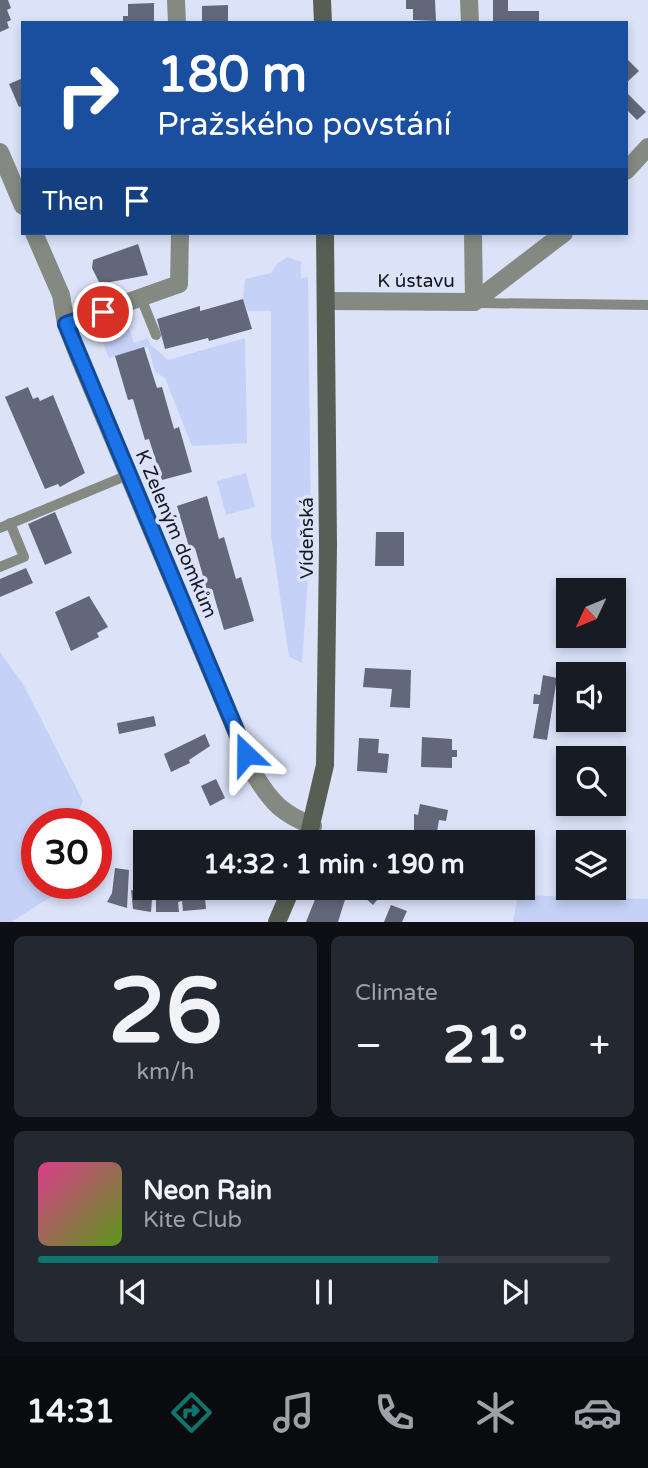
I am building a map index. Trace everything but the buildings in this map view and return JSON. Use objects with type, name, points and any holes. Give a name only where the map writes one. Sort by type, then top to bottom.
[{"type":"main road","points":[[322,0],[323,21]]},
{"type":"main road","name":"Vídeňská","points":[[311,830],[325,765],[328,301],[325,235]]},
{"type":"main road","points":[[277,922],[286,900]]},
{"type":"street","points":[[176,0],[177,21]]},
{"type":"street","points":[[469,0],[470,21]]},
{"type":"street","points":[[628,169],[648,147]]},
{"type":"street","points":[[0,152],[21,201]]},
{"type":"street","name":"K Zeleným domkům","points":[[35,235],[61,295],[66,324],[254,774],[268,798],[305,830]]},
{"type":"street","points":[[66,324],[179,284],[180,235]]},
{"type":"street","points":[[472,235],[474,302]]},
{"type":"street","name":"K ústavu","points":[[328,301],[474,302],[561,235]]},
{"type":"lane","points":[[141,298],[156,335]]},
{"type":"lane","points":[[474,302],[648,305]]},
{"type":"lane","points":[[0,566],[24,557],[5,526],[128,475]]},
{"type":"shaded area","points":[[287,257],[301,262],[301,278],[308,277],[311,536],[302,663],[289,657],[271,535],[271,311],[248,311],[243,299],[245,279],[271,273],[276,265]]},
{"type":"shaded area","points":[[126,319],[134,343],[148,338],[150,344],[168,360],[245,338],[247,443],[192,446],[165,378],[155,372],[148,347],[109,358],[97,327],[105,327],[108,333],[120,329],[120,320]]},
{"type":"shaded area","points":[[246,473],[255,507],[226,515],[217,481]]},
{"type":"shaded area","points":[[0,652],[23,684],[83,801],[80,808],[21,808],[21,899],[47,899],[11,922],[0,922]]},
{"type":"shaded area","points":[[535,896],[556,896],[556,900],[648,899],[648,922],[513,922],[517,900],[535,900]]},
{"type":"route","points":[[103,312],[66,324],[246,754]]}]
